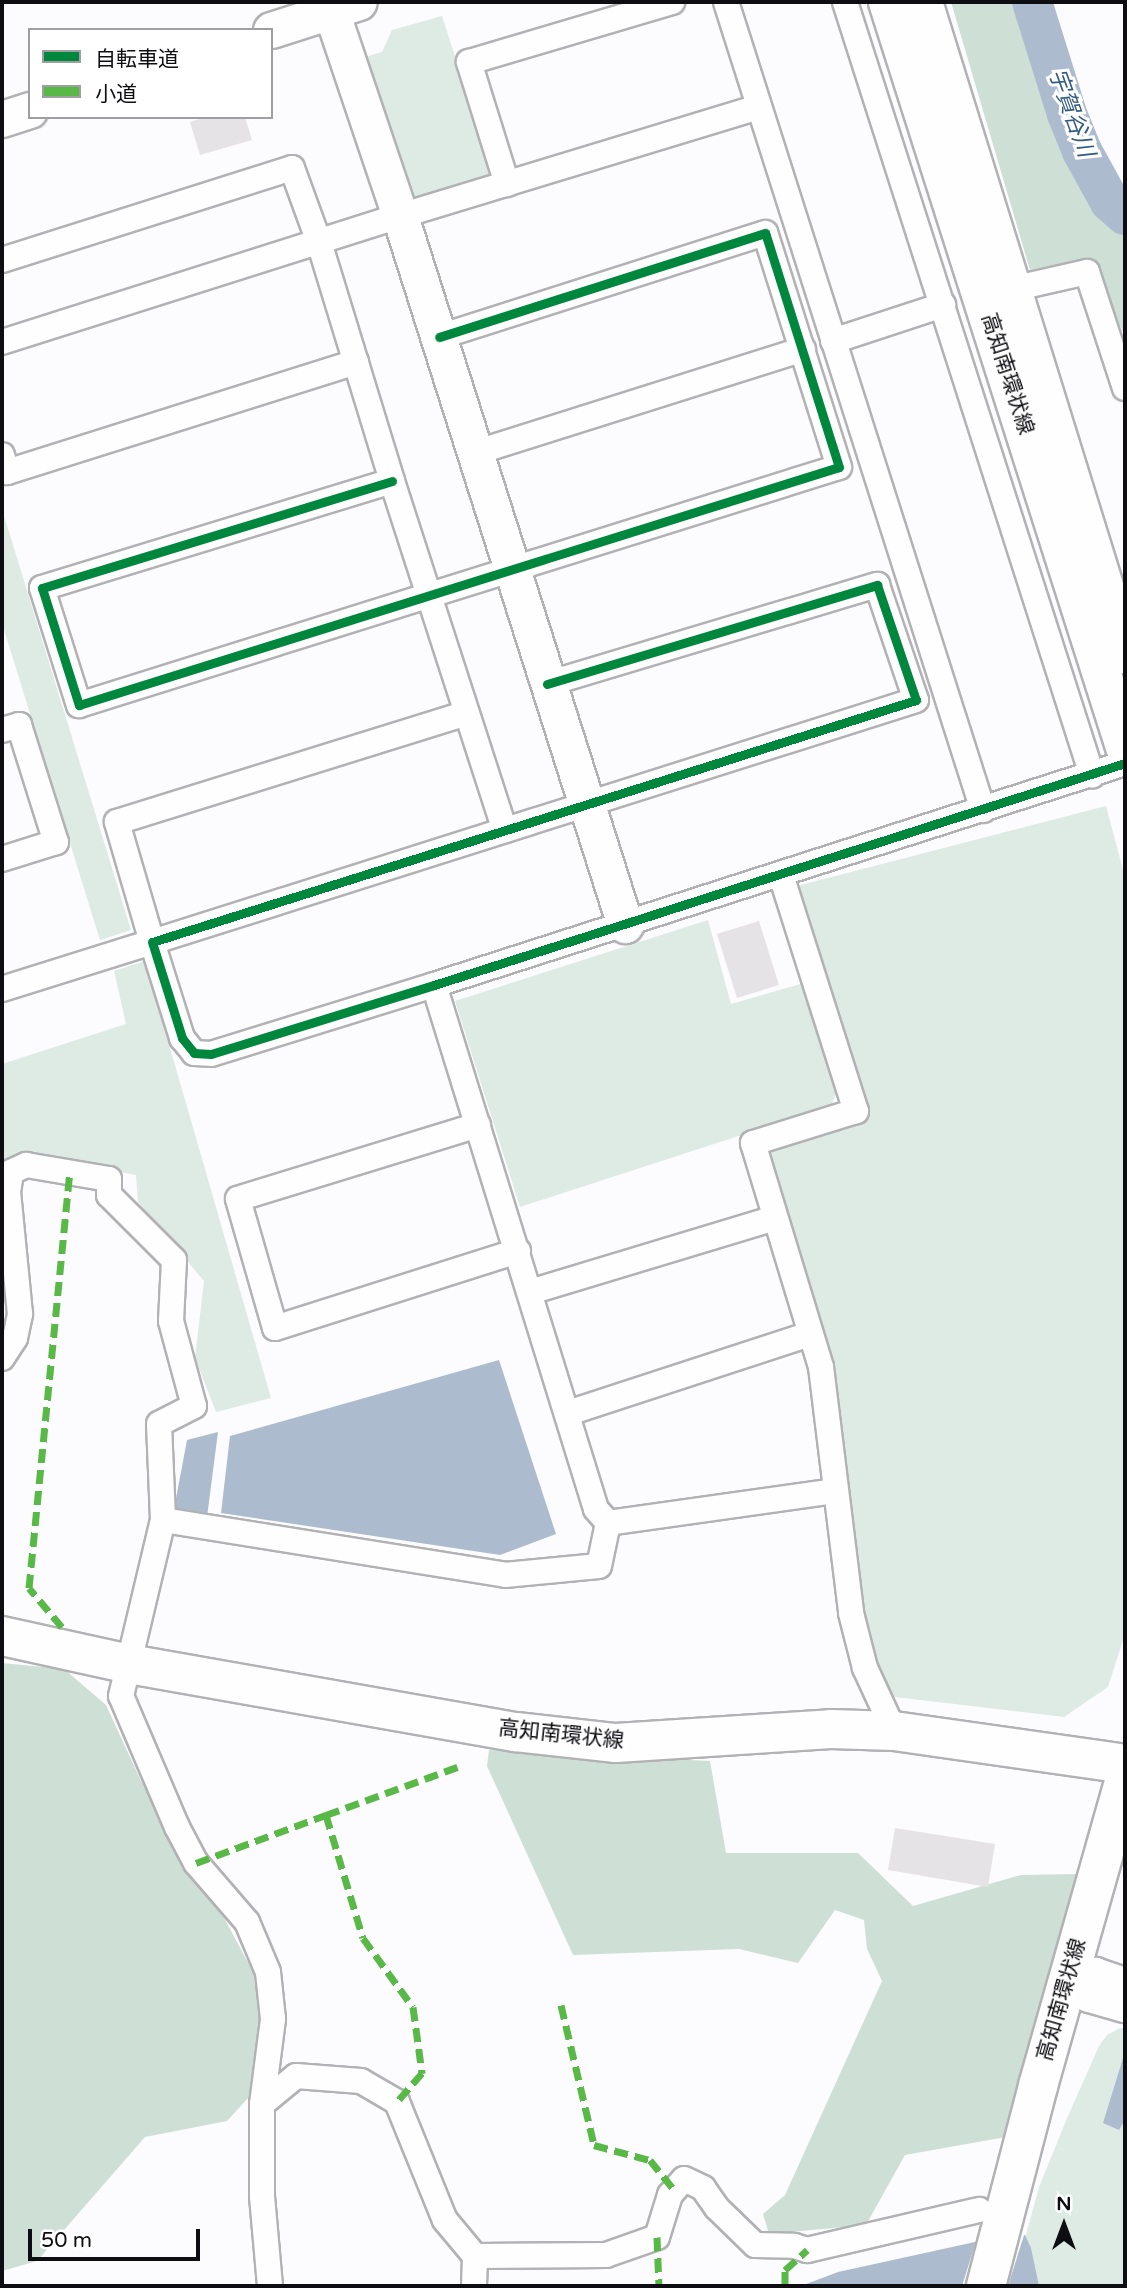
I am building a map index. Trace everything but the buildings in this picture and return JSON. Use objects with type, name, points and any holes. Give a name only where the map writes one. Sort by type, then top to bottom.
[{"type":"main road","name":"高知南環状線","points":[[888,2],[1125,747]]},
{"type":"main road","name":"高知南環状線","points":[[923,2],[1125,654]]},
{"type":"main road","name":"高知南環状線","points":[[2,1636],[129,1664],[516,1732],[616,1743],[831,1729],[894,1731],[1125,1764]]},
{"type":"main road","name":"高知南環状線","points":[[1094,1980],[1125,1779]]},
{"type":"main road","name":"高知南環状線","points":[[986,2286],[992,2216],[1094,1980],[1125,1879]]},
{"type":"street","points":[[508,184],[469,62],[672,2]]},
{"type":"street","points":[[726,2],[983,810]]},
{"type":"street","points":[[845,2],[1092,775]]},
{"type":"street","points":[[273,29],[339,4],[400,216],[625,925]]},
{"type":"street","points":[[2,342],[400,216],[758,107]]},
{"type":"street","points":[[2,119],[28,111]]},
{"type":"street","points":[[2,260],[292,168],[319,242],[392,481],[505,830]]},
{"type":"street","points":[[392,481],[42,588],[79,705],[839,467],[765,233],[439,337]]},
{"type":"street","points":[[1012,289],[1087,272],[1125,388]]},
{"type":"street","points":[[833,341],[943,306]]},
{"type":"street","points":[[474,453],[803,349]]},
{"type":"street","points":[[2,455],[7,472],[356,362]]},
{"type":"street","points":[[2,989],[916,700],[877,585],[547,684]]},
{"type":"street","points":[[466,713],[117,822],[182,1038],[194,1053],[212,1054],[434,985],[1125,763]]},
{"type":"street","points":[[2,730],[19,725],[56,842],[2,859]]},
{"type":"street","points":[[781,875],[856,1111],[753,1143],[821,1367],[835,1491],[855,1627],[865,1668],[894,1731]]},
{"type":"street","points":[[434,985],[596,1509],[608,1522]]},
{"type":"street","points":[[478,1125],[237,1199],[275,1328],[518,1251]]},
{"type":"street","points":[[2,1358],[15,1338],[20,1314],[8,1192],[11,1172],[26,1166],[109,1180],[109,1195],[174,1260],[171,1321],[194,1406],[159,1424],[163,1520],[121,1696],[177,1827],[196,1863],[247,1922],[268,1972],[273,2019],[262,2104],[262,2196],[270,2286]]},
{"type":"street","points":[[530,1292],[775,1218]]},
{"type":"street","points":[[568,1413],[810,1334]]},
{"type":"street","points":[[608,1522],[835,1491]]},
{"type":"street","points":[[163,1520],[505,1575],[599,1566],[608,1522]]},
{"type":"street","points":[[1094,1980],[1125,2004]]},
{"type":"street","points":[[262,2104],[296,2077],[361,2081],[397,2102],[445,2220],[475,2256],[474,2286]]},
{"type":"street","points":[[475,2256],[606,2255],[657,2237],[670,2195],[684,2179],[703,2188],[717,2208],[755,2245],[794,2246],[807,2250],[992,2216]]},
{"type":"shaded area","points":[[442,16],[494,178],[405,206],[359,59],[382,52],[392,30]]},
{"type":"shaded area","points":[[2,509],[131,930],[100,940],[2,623]]},
{"type":"shaded area","points":[[1106,806],[1125,877],[1125,1634],[1108,1687],[1064,1717],[895,1697],[879,1683],[861,1592],[831,1370],[766,1150],[867,1114],[797,886]]},
{"type":"shaded area","points":[[708,920],[731,1004],[804,983],[839,1086],[831,1106],[520,1207],[455,1001]]},
{"type":"shaded area","points":[[145,961],[271,1398],[216,1412],[195,1358],[204,1281],[138,1202],[136,1175],[36,1156],[2,1172],[2,1064],[126,1024],[114,971]]},
{"type":"shaded area","points":[[1125,2028],[1125,2286],[1012,2286],[1039,2187],[1068,2116],[1099,2046],[1107,2035]]},
{"type":"green space","points":[[951,2],[1024,2],[1061,126],[1104,210],[1125,227],[1125,335],[1083,259],[1030,270]]},
{"type":"green space","points":[[2,1663],[64,1669],[106,1705],[142,1783],[204,1880],[253,1972],[263,2030],[263,2082],[227,2121],[145,2137],[37,2261],[2,2271]]},
{"type":"green space","points":[[489,1750],[710,1761],[726,1853],[858,1853],[913,1906],[1021,1875],[1076,1874],[1006,2137],[905,2155],[866,2225],[769,2234],[763,2214],[785,2195],[882,1981],[867,1949],[864,1920],[835,1910],[798,1963],[739,1949],[573,1955],[487,1766]]},
{"type":"water","points":[[499,1360],[556,1534],[500,1555],[221,1513],[230,1436]]},
{"type":"water","points":[[218,1432],[207,1517],[174,1509],[187,1440]]},
{"type":"water","points":[[1123,2058],[1125,2120],[1119,2130],[1103,2123]]},
{"type":"water","points":[[1025,2235],[1031,2248],[1039,2286],[801,2286],[838,2272],[975,2242]]},
{"type":"pier","points":[[1025,2232],[1008,2286],[962,2286],[977,2238]]},
{"type":"waterway","name":"宇賀谷川","points":[[1032,2],[1067,114],[1082,151],[1110,202],[1125,215]]},
{"type":"marked path","points":[[62,1627],[29,1588],[70,1173]]},
{"type":"marked path","points":[[326,1815],[460,1766]]},
{"type":"marked path","points":[[196,1863],[326,1815],[363,1938],[413,2007],[422,2073],[397,2102]]},
{"type":"marked path","points":[[561,2005],[594,2145],[650,2160],[674,2190]]},
{"type":"marked path","points":[[657,2237],[659,2286]]},
{"type":"marked path","points":[[785,2286],[785,2270],[807,2250]]},
{"type":"cycle path","points":[[392,481],[42,588],[79,705],[839,467],[765,233],[439,337]]},
{"type":"cycle path","points":[[547,684],[877,585],[916,700],[152,942],[182,1038],[194,1053],[211,1054],[434,985],[1125,763]]}]
